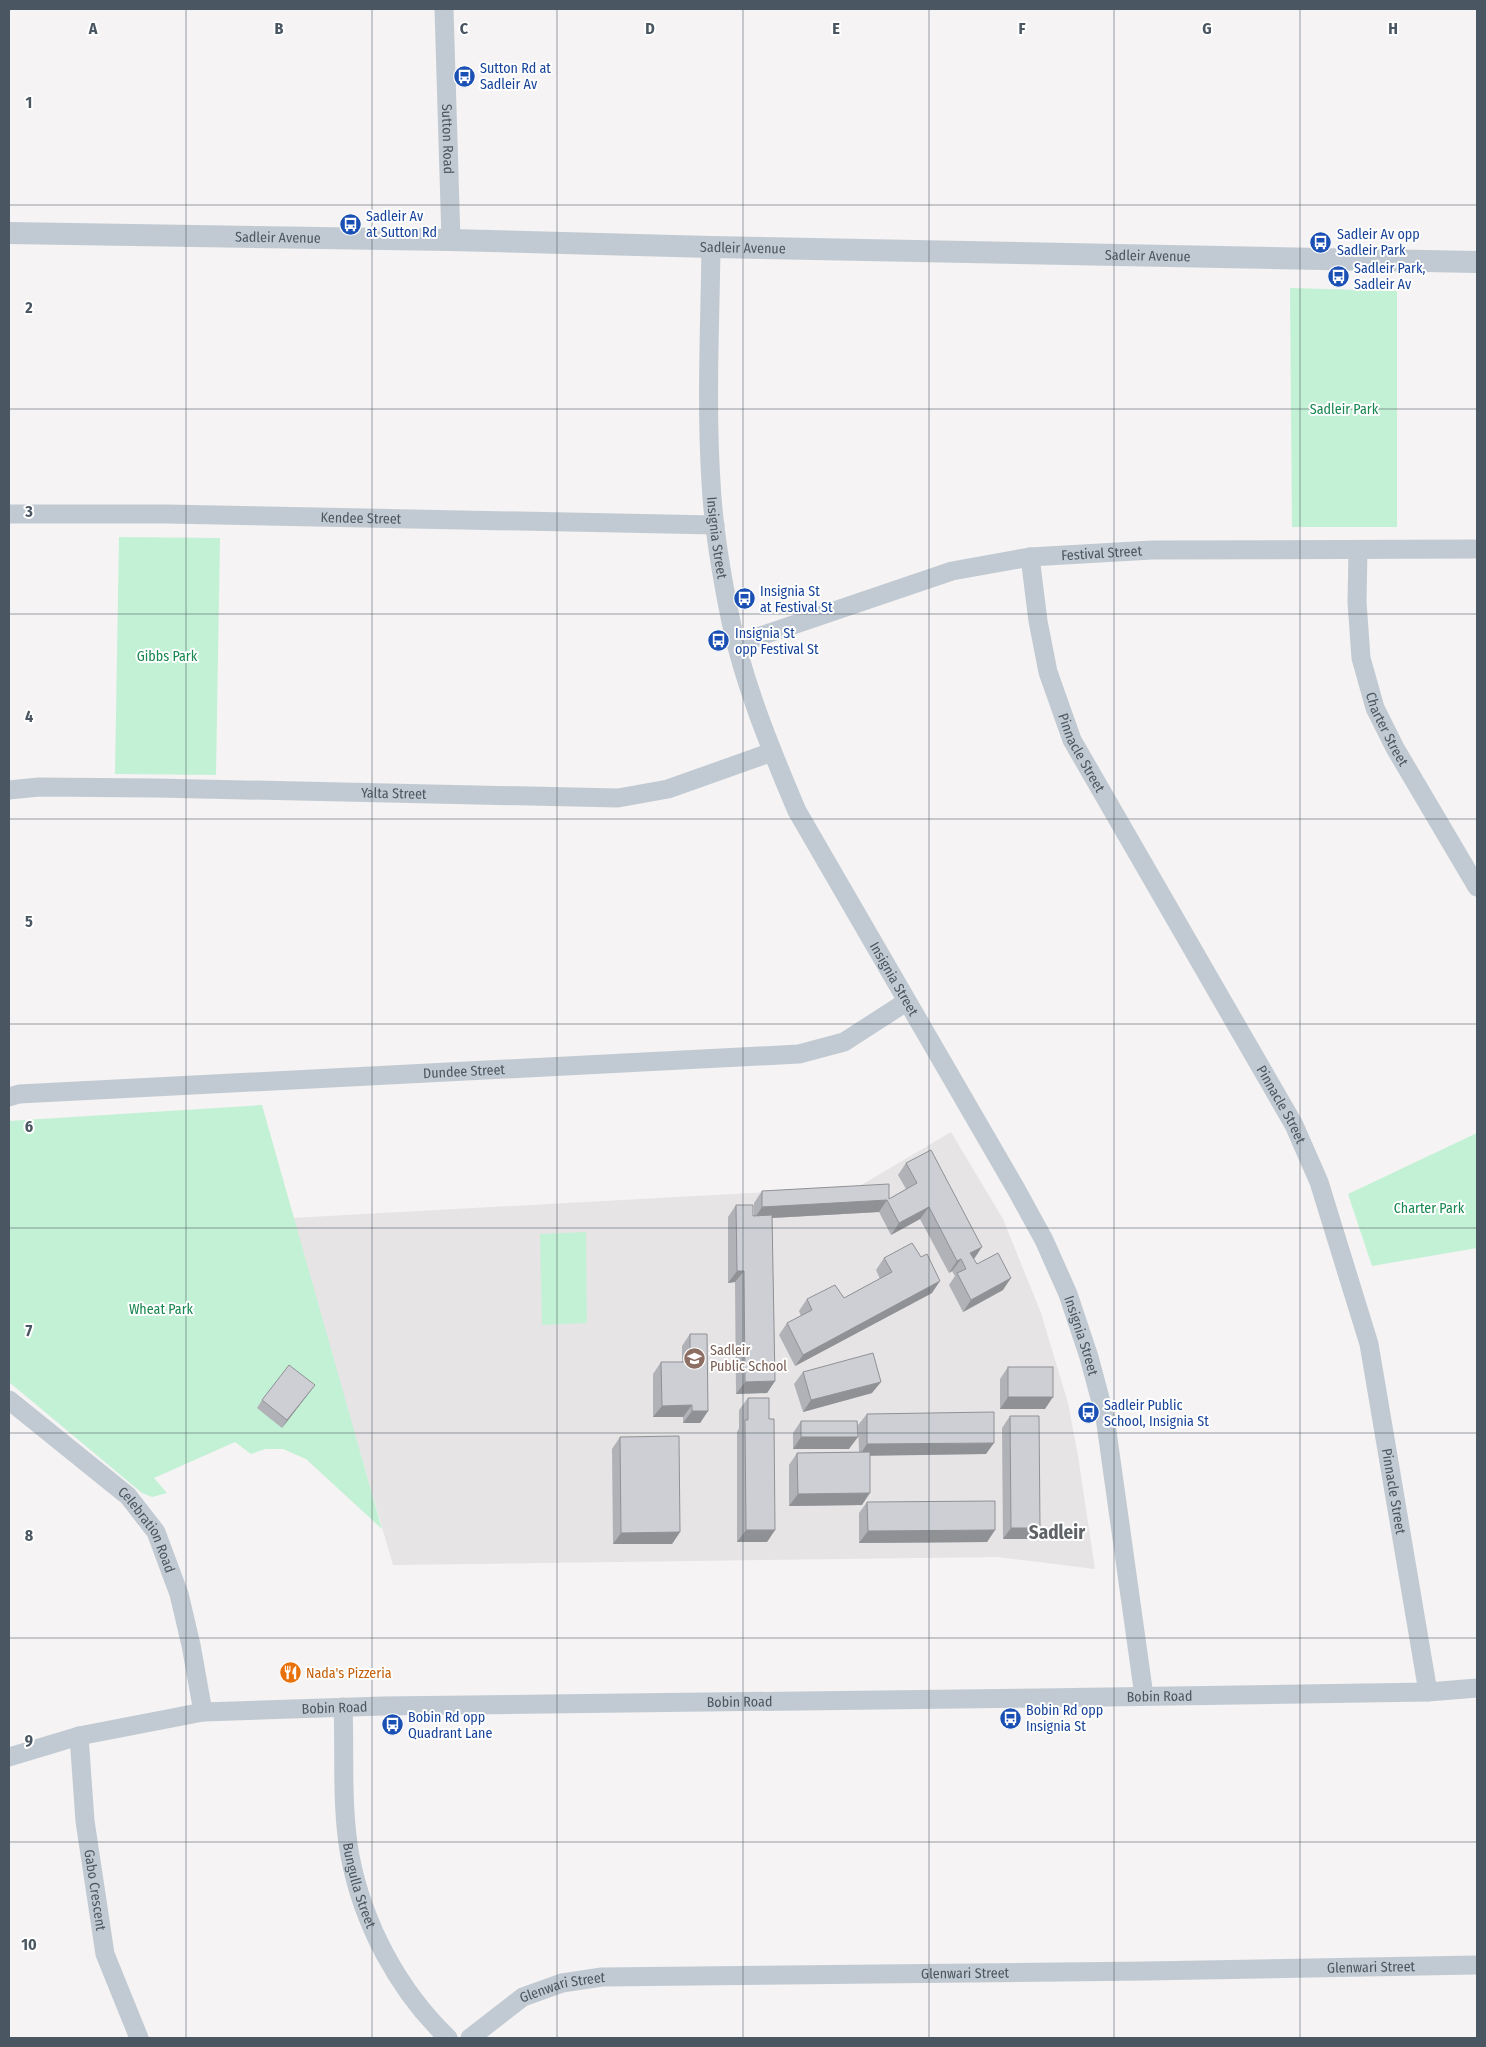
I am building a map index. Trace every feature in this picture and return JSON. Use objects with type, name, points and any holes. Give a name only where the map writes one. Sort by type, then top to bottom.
[{"type":"street","name":"Sutton Road","points":[[444,9],[451,240]]},
{"type":"street","name":"Sadleir Avenue","points":[[9,233],[451,240],[1477,262]]},
{"type":"street","name":"Insignia Street","points":[[711,247],[709,444],[715,524],[728,608],[753,699],[772,752],[797,811],[1016,1189],[1044,1240],[1068,1294],[1089,1357],[1105,1417],[1144,1696]]},
{"type":"street","name":"Kendee Street","points":[[9,514],[176,514],[715,524]]},
{"type":"street","name":"Festival Street","points":[[737,644],[952,571],[1030,557],[1152,550],[1477,549]]},
{"type":"street","name":"Charter Street","points":[[1358,550],[1357,602],[1361,658],[1375,708],[1395,748],[1477,887]]},
{"type":"street","name":"Pinnacle Street","points":[[1030,557],[1038,621],[1048,672],[1072,740],[1294,1125],[1319,1182],[1370,1344],[1428,1692]]},
{"type":"street","name":"Yalta Street","points":[[9,790],[39,787],[156,788],[618,798],[668,789],[772,752]]},
{"type":"street","name":"Dundee Street","points":[[9,1097],[27,1094],[798,1054],[844,1042],[906,1002]]},
{"type":"street","name":"Celebration Road","points":[[9,1400],[128,1496],[156,1532],[179,1594],[191,1645],[203,1712]]},
{"type":"street","name":"Bobin Road","points":[[9,1758],[79,1736],[203,1712],[343,1707],[1428,1692],[1477,1688]]},
{"type":"street","name":"Bungulla Street","points":[[343,1707],[346,1822],[350,1855],[368,1920],[389,1961],[411,1997],[448,2038]]},
{"type":"street","name":"Gabo Crescent","points":[[79,1736],[85,1821],[105,1954],[140,2038]]},
{"type":"street","name":"Glenwari Street","points":[[470,2038],[523,1997],[562,1983],[602,1977],[1155,1971],[1477,1965]]},
{"type":"shaded area","name":"Sadleir Public School","points":[[951,1132],[1003,1219],[1041,1313],[1068,1403],[1095,1569],[997,1557],[393,1565],[292,1218],[858,1187]]},
{"type":"green space","name":"Sadleir Park","points":[[1290,288],[1397,291],[1397,527],[1292,527]]},
{"type":"green space","name":"Gibbs Park","points":[[119,537],[220,538],[216,775],[115,774]]},
{"type":"green space","name":"Wheat Park","points":[[262,1105],[382,1529],[306,1459],[283,1449],[265,1449],[251,1454],[235,1442],[154,1478],[167,1493],[152,1497],[142,1493],[9,1382],[9,1121]]},
{"type":"green space","name":"Charter Park","points":[[1477,1133],[1477,1248],[1372,1266],[1348,1194]]},
{"type":"green space","points":[[586,1232],[587,1323],[542,1325],[540,1234]]},
{"type":"building","points":[[931,1150],[982,1247],[970,1253],[977,1264],[998,1253],[1011,1278],[971,1300],[957,1273],[966,1269],[961,1259],[957,1261],[929,1207],[899,1223],[887,1200],[762,1207],[762,1191],[889,1184],[889,1199],[917,1183],[906,1163]]},
{"type":"building","points":[[736,1205],[753,1205],[753,1216],[772,1215],[775,1381],[745,1382],[744,1271],[737,1271]]},
{"type":"building","points":[[912,1243],[921,1257],[927,1254],[940,1281],[803,1355],[787,1323],[812,1310],[807,1299],[835,1285],[844,1298],[892,1272],[884,1258]]},
{"type":"building","points":[[690,1334],[707,1334],[708,1411],[692,1411],[692,1405],[662,1406],[661,1362],[690,1362]]},
{"type":"building","points":[[873,1353],[881,1382],[811,1400],[803,1372]]},
{"type":"building","points":[[289,1365],[315,1385],[287,1420],[262,1400]]},
{"type":"building","points":[[1008,1367],[1053,1367],[1053,1397],[1008,1397]]},
{"type":"building","points":[[748,1398],[769,1398],[769,1419],[774,1419],[775,1530],[746,1530],[745,1420],[748,1420]]},
{"type":"building","points":[[994,1412],[994,1443],[867,1444],[867,1414]]},
{"type":"building","points":[[1010,1416],[1039,1416],[1040,1528],[1011,1528]]},
{"type":"building","points":[[801,1421],[857,1421],[858,1437],[801,1437]]},
{"type":"building","points":[[679,1436],[680,1532],[621,1533],[620,1437]]},
{"type":"building","points":[[870,1452],[870,1493],[798,1494],[797,1453]]},
{"type":"building","points":[[995,1501],[995,1530],[868,1531],[867,1502]]},
{"type":"place","name":"Sutton Rd at Sadleir Av","points":[[464,76]]},
{"type":"place","name":"Sadleir Av at Sutton Rd","points":[[350,224]]},
{"type":"place","name":"Sadleir Av opp Sadleir Park","points":[[1321,242]]},
{"type":"place","name":"Sadleir Park, Sadleir Av","points":[[1338,276]]},
{"type":"place","name":"Insignia St at Festival St","points":[[744,599]]},
{"type":"place","name":"Insignia St opp Festival St","points":[[719,641]]},
{"type":"place","name":"Sadleir Public School","points":[[694,1358]]},
{"type":"place","name":"Sadleir Public School, Insignia St","points":[[1088,1413]]},
{"type":"place","name":"Nada's Pizzeria","points":[[290,1673]]},
{"type":"place","name":"Bobin Rd opp Insignia St","points":[[1010,1718]]},
{"type":"place","name":"Bobin Rd opp Quadrant Lane","points":[[392,1725]]},
{"type":"district","name":"Sadleir","points":[[1057,1532]]}]
